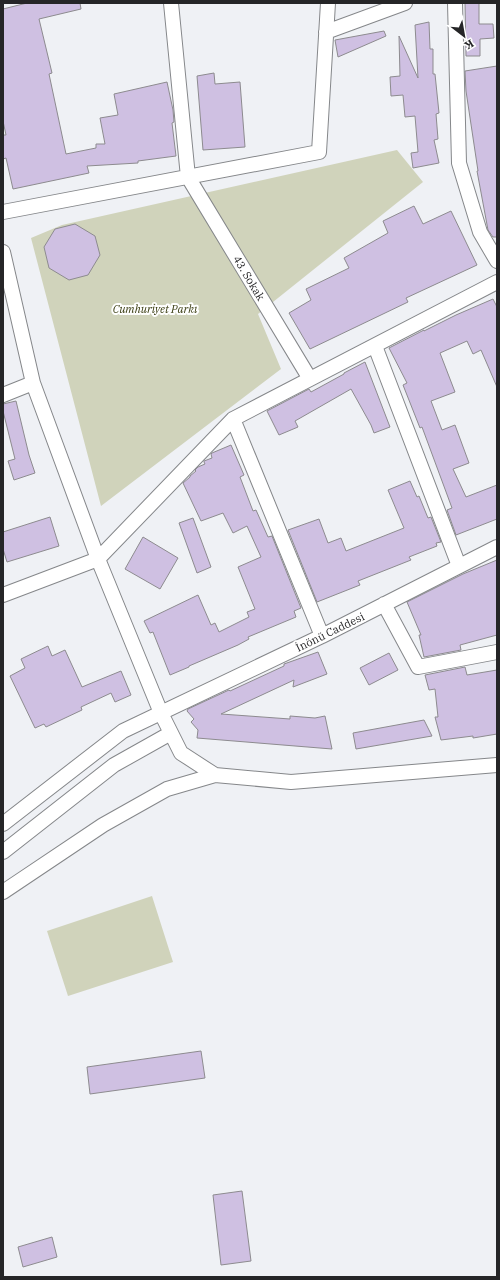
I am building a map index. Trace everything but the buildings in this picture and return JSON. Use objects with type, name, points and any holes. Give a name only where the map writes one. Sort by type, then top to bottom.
[{"type":"street","points":[[171,3],[188,177]]},
{"type":"street","points":[[3,212],[319,152],[328,3]]},
{"type":"street","points":[[326,32],[405,3]]},
{"type":"street","points":[[455,3],[459,163],[480,232],[497,261]]},
{"type":"street","name":"43. Sokak","points":[[188,177],[310,379]]},
{"type":"street","points":[[3,252],[33,383],[98,559],[170,733],[181,753],[215,775]]},
{"type":"street","points":[[3,595],[98,559],[233,420],[497,282]]},
{"type":"street","points":[[374,346],[459,566]]},
{"type":"street","points":[[3,395],[33,383]]},
{"type":"street","points":[[233,420],[322,636]]},
{"type":"street","name":"İnönü Caddesi","points":[[3,824],[123,731],[322,636],[497,547]]},
{"type":"street","points":[[384,604],[418,667],[497,652]]},
{"type":"street","points":[[3,852],[114,765],[170,733]]},
{"type":"street","points":[[3,892],[103,824],[168,789],[215,775],[291,782],[497,765]]},
{"type":"green space","name":"Cumhuriyet Parkı","points":[[397,150],[423,182],[258,314],[281,369],[101,506],[31,238],[62,225]]},
{"type":"green space","points":[[152,896],[173,962],[68,996],[47,931]]}]
